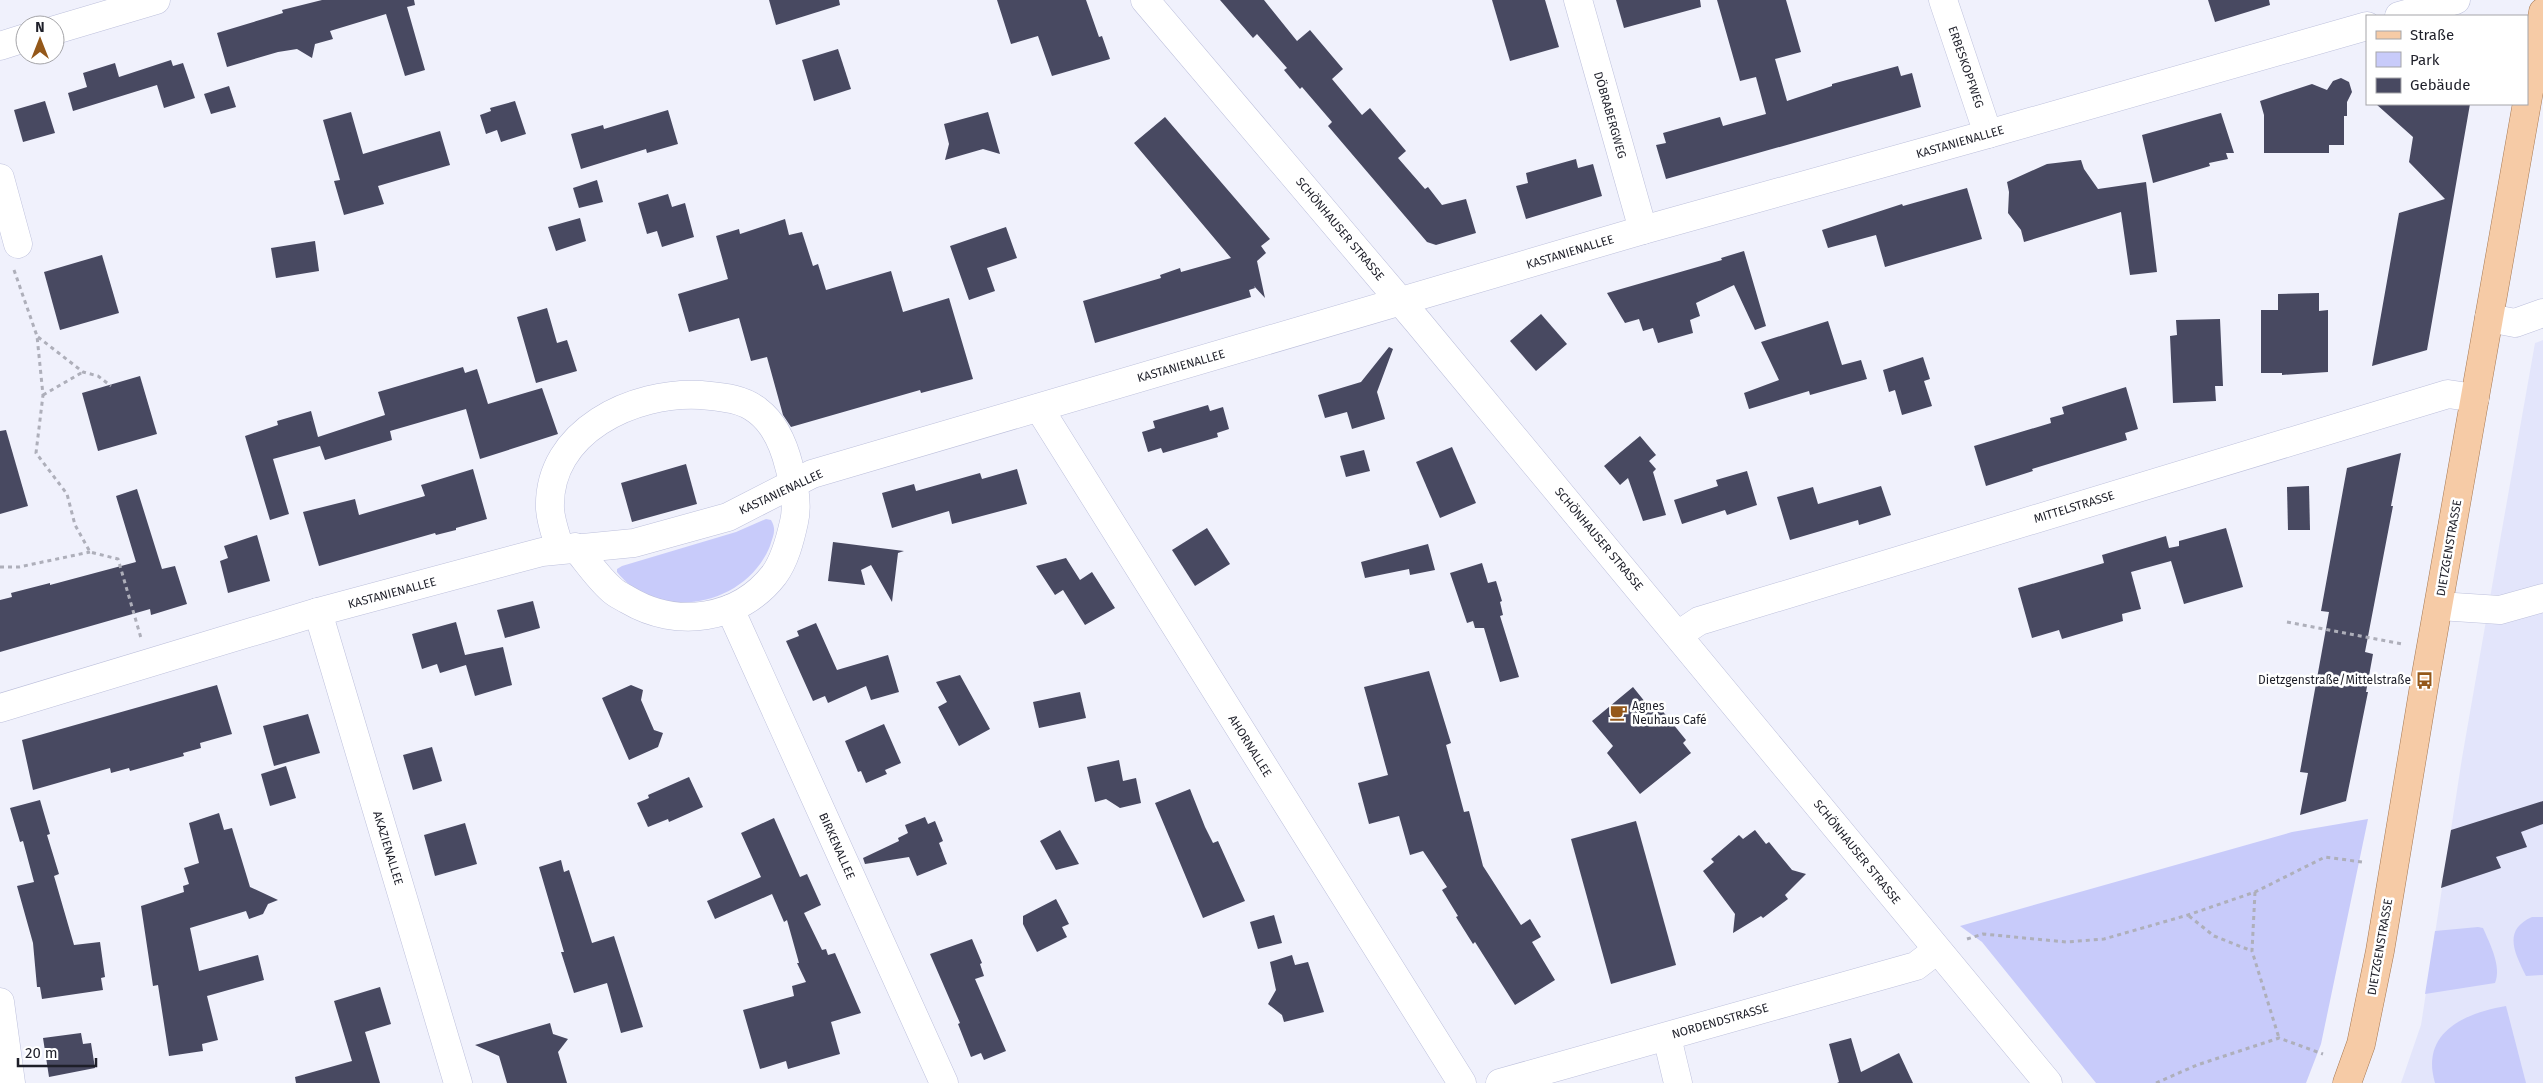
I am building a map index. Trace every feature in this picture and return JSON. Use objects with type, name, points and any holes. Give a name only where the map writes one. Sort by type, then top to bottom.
[{"type":"main road","name":"DIETZGENSTRASSE","points":[[2528,97],[2543,12]]},
{"type":"main road","name":"DIETZGENSTRASSE","points":[[2348,1083],[2362,1044],[2369,1009],[2527,105]]},
{"type":"street","points":[[65,27],[156,0]]},
{"type":"street","name":"SCHÖNHAUSER STRASSE","points":[[1145,0],[1402,302],[2048,1083]]},
{"type":"street","name":"DÖBRABERGWEG","points":[[1578,0],[1643,230]]},
{"type":"street","name":"ERBESKOPFWEG","points":[[1943,0],[1988,134]]},
{"type":"street","points":[[2403,15],[2456,0]]},
{"type":"street","name":"KASTANIENALLEE","points":[[0,708],[318,612],[568,548],[634,543],[728,517],[812,474],[1643,230],[2366,26]]},
{"type":"street","points":[[0,46],[15,41]]},
{"type":"street","points":[[0,178],[14,253]]},
{"type":"street","points":[[2489,318],[2515,323],[2543,313]]},
{"type":"street","name":"MITTELSTRASSE","points":[[1678,635],[1699,621],[2448,394],[2475,398]]},
{"type":"street","points":[[691,395],[737,400],[758,410],[772,425],[787,456],[794,484],[795,519],[785,556],[775,574],[760,590],[730,609],[707,615],[677,618],[640,608],[613,591],[568,548],[551,522],[550,506],[557,468],[568,450],[597,421],[638,403],[665,396],[691,395]]},
{"type":"street","name":"AHORNALLEE","points":[[1039,408],[1462,1083]]},
{"type":"street","points":[[2439,606],[2500,610],[2543,598]]},
{"type":"street","name":"BIRKENALLEE","points":[[730,609],[944,1083]]},
{"type":"street","name":"AKAZIENALLEE","points":[[318,612],[458,1083]]},
{"type":"street","name":"NORDENDSTRASSE","points":[[1500,1083],[1916,966],[1937,950]]},
{"type":"street","points":[[0,1002],[11,1083]]},
{"type":"street","points":[[1667,1037],[1678,1083]]},
{"type":"path","points":[[14,253],[37,336],[43,396],[36,453],[67,494],[75,525],[90,552]]},
{"type":"path","points":[[37,336],[83,372],[98,376],[111,386]]},
{"type":"path","points":[[43,396],[83,372]]},
{"type":"path","points":[[0,567],[19,567],[90,552],[118,559],[142,641]]},
{"type":"path","points":[[2287,622],[2402,644]]},
{"type":"path","points":[[1966,939],[1983,934],[2066,942],[2104,939],[2188,915],[2255,892],[2325,857],[2362,862]]},
{"type":"path","points":[[2255,892],[2252,951],[2279,1038]]},
{"type":"path","points":[[2188,915],[2214,936],[2252,951]]},
{"type":"path","points":[[2156,1083],[2197,1065],[2279,1038],[2323,1054]]},
{"type":"shaded area","points":[[2543,340],[2543,1083],[2401,1083],[2421,1025],[2462,758],[2535,343]]},
{"type":"green space","points":[[766,519],[771,520],[774,527],[770,546],[758,566],[742,583],[722,594],[700,601],[677,602],[655,598],[634,588],[617,572],[617,569],[622,566],[736,532]]},
{"type":"green space","points":[[2368,819],[2321,1044],[2306,1083],[2096,1083],[1982,942],[1960,926],[2292,832]]},
{"type":"green space","points":[[2532,917],[2543,917],[2543,975],[2526,976],[2515,951],[2514,936],[2523,922]]},
{"type":"green space","points":[[2483,928],[2494,956],[2497,970],[2495,983],[2425,994],[2435,931]]},
{"type":"green space","points":[[2506,1006],[2526,1083],[2435,1083],[2432,1066],[2434,1051],[2440,1039],[2449,1028],[2475,1014]]},
{"type":"building","points":[[322,0],[414,0],[415,5],[407,7],[425,70],[405,76],[386,14],[330,31],[333,39],[315,44],[312,58],[297,49],[278,52],[227,67],[217,33],[283,13],[282,10]]},
{"type":"building","points":[[769,0],[839,0],[840,5],[776,25]]},
{"type":"building","points":[[997,0],[1086,0],[1099,37],[1102,36],[1110,59],[1052,76],[1038,36],[1011,44]]},
{"type":"building","points":[[1220,0],[1264,0],[1297,41],[1310,30],[1343,69],[1332,79],[1362,115],[1370,108],[1406,151],[1398,158],[1425,189],[1428,187],[1442,205],[1466,199],[1476,233],[1436,245],[1427,242],[1328,126],[1332,122],[1302,87],[1300,89],[1284,70],[1287,68],[1257,34],[1253,38]]},
{"type":"building","points":[[1492,0],[1545,0],[1559,47],[1510,61]]},
{"type":"building","points":[[1616,0],[1700,0],[1701,7],[1624,28]]},
{"type":"building","points":[[1717,0],[1786,0],[1801,52],[1775,59],[1787,101],[1832,86],[1832,84],[1898,66],[1901,76],[1912,73],[1921,107],[1666,179],[1656,145],[1666,143],[1663,133],[1720,117],[1723,126],[1766,114],[1756,77],[1740,81]]},
{"type":"building","points":[[2208,0],[2269,0],[2270,5],[2215,22]]},
{"type":"building","points":[[838,49],[851,89],[814,101],[802,60]]},
{"type":"building","points":[[171,60],[173,66],[183,63],[195,98],[164,108],[157,85],[73,111],[68,93],[87,87],[83,73],[115,63],[119,77]]},
{"type":"building","points":[[2341,78],[2349,82],[2352,92],[2347,102],[2347,116],[2344,116],[2344,145],[2329,145],[2329,153],[2264,153],[2264,115],[2260,101],[2312,84],[2327,90],[2333,81]]},
{"type":"building","points":[[229,86],[236,107],[211,114],[204,94]]},
{"type":"building","points":[[45,101],[55,133],[23,142],[14,110]]},
{"type":"building","points":[[515,101],[526,134],[501,142],[497,130],[486,134],[480,115],[491,111],[490,108]]},
{"type":"building","points":[[2377,105],[2470,105],[2427,350],[2372,366],[2399,213],[2445,199],[2409,162],[2413,137]]},
{"type":"building","points":[[668,110],[678,144],[647,153],[646,149],[581,169],[571,134],[603,125],[604,129]]},
{"type":"building","points":[[351,112],[363,154],[440,131],[450,165],[378,186],[384,204],[344,215],[334,181],[340,180],[323,120]]},
{"type":"building","points":[[988,112],[1000,154],[983,149],[945,160],[949,144],[944,124]]},
{"type":"building","points":[[2221,113],[2234,153],[2226,153],[2228,159],[2209,163],[2210,166],[2153,183],[2142,135]]},
{"type":"building","points":[[1165,117],[1270,239],[1261,246],[1266,253],[1257,261],[1265,298],[1254,286],[1255,288],[1249,290],[1251,297],[1095,343],[1083,301],[1161,278],[1160,275],[1180,268],[1181,272],[1231,258],[1134,143]]},
{"type":"building","points":[[1576,159],[1578,168],[1593,164],[1602,196],[1526,219],[1516,186],[1528,183],[1526,173]]},
{"type":"building","points":[[2081,160],[2084,169],[2098,189],[2146,182],[2157,272],[2130,275],[2121,212],[2024,242],[2021,230],[2008,213],[2009,192],[2007,182],[2047,164]]},
{"type":"building","points":[[597,180],[603,202],[579,208],[573,188]]},
{"type":"building","points":[[1967,188],[1982,239],[1885,267],[1876,235],[1828,248],[1822,230],[1902,204],[1903,206]]},
{"type":"building","points":[[668,194],[672,207],[685,203],[694,237],[662,247],[657,231],[647,234],[638,203]]},
{"type":"building","points":[[580,218],[586,241],[556,251],[548,227]]},
{"type":"building","points":[[785,219],[789,235],[802,232],[813,266],[818,264],[826,290],[891,271],[903,312],[949,298],[973,379],[921,393],[920,390],[791,427],[783,415],[767,357],[751,361],[739,318],[689,332],[678,294],[728,279],[716,236],[739,229],[740,234]]},
{"type":"building","points":[[1006,227],[1017,258],[987,268],[995,291],[969,300],[950,246]]},
{"type":"building","points":[[315,241],[319,271],[276,278],[271,248]]},
{"type":"building","points":[[1744,251],[1766,326],[1755,330],[1734,285],[1696,303],[1700,316],[1690,320],[1693,333],[1658,343],[1653,328],[1643,331],[1639,319],[1625,323],[1607,293],[1722,260],[1721,258]]},
{"type":"building","points":[[102,255],[119,313],[60,330],[44,272]]},
{"type":"building","points":[[2319,293],[2319,311],[2328,310],[2328,372],[2282,375],[2282,373],[2261,373],[2261,310],[2278,310],[2278,294]]},
{"type":"building","points":[[547,308],[557,343],[567,340],[577,371],[536,383],[517,317]]},
{"type":"building","points":[[1541,314],[1567,344],[1536,371],[1510,341]]},
{"type":"building","points":[[2220,319],[2223,386],[2215,386],[2216,401],[2173,403],[2170,336],[2177,335],[2176,320]]},
{"type":"building","points":[[1828,321],[1842,365],[1861,360],[1867,379],[1810,395],[1809,391],[1749,409],[1744,393],[1779,380],[1761,342]]},
{"type":"building","points":[[1389,347],[1393,349],[1377,392],[1385,419],[1352,429],[1347,412],[1325,418],[1318,395],[1361,382]]},
{"type":"building","points":[[1923,357],[1930,379],[1924,381],[1932,406],[1902,415],[1895,390],[1889,392],[1883,370]]},
{"type":"building","points":[[463,367],[465,373],[477,369],[488,404],[542,388],[558,434],[480,459],[466,409],[390,431],[392,440],[325,460],[320,446],[273,459],[289,514],[270,520],[245,436],[278,425],[277,421],[311,411],[318,437],[385,415],[378,392]]},
{"type":"building","points":[[140,376],[157,434],[98,451],[82,393]]},
{"type":"building","points":[[2126,387],[2138,429],[2125,433],[2127,440],[2032,469],[2033,471],[1986,486],[1974,446],[2051,423],[2050,418],[2064,414],[2062,407]]},
{"type":"building","points":[[1208,405],[1210,411],[1223,407],[1229,429],[1217,433],[1218,437],[1163,453],[1161,448],[1148,452],[1142,432],[1155,428],[1153,421]]},
{"type":"building","points":[[6,430],[28,506],[0,514],[0,431]]},
{"type":"building","points":[[1640,436],[1656,455],[1649,461],[1656,469],[1653,472],[1666,515],[1643,521],[1628,478],[1620,485],[1604,466]]},
{"type":"building","points":[[1452,447],[1476,503],[1440,518],[1416,462]]},
{"type":"building","points":[[1364,450],[1370,471],[1346,477],[1340,456]]},
{"type":"building","points":[[2401,453],[2391,506],[2393,506],[2365,652],[2373,654],[2366,692],[2368,692],[2346,801],[2300,815],[2308,773],[2300,772],[2329,612],[2321,611],[2347,468]]},
{"type":"building","points":[[686,464],[697,504],[632,522],[621,483]]},
{"type":"building","points":[[473,469],[487,519],[456,528],[456,530],[436,535],[435,533],[319,566],[303,512],[355,499],[359,515],[425,496],[421,485]]},
{"type":"building","points":[[1017,469],[1027,504],[952,524],[949,511],[892,528],[882,493],[914,484],[916,491],[980,473],[982,479]]},
{"type":"building","points":[[1747,471],[1757,505],[1727,515],[1725,510],[1682,524],[1674,500],[1718,486],[1716,480]]},
{"type":"building","points":[[1881,486],[1891,515],[1859,525],[1858,520],[1790,540],[1777,497],[1813,487],[1818,504]]},
{"type":"building","points":[[2309,486],[2310,530],[2288,530],[2287,487]]},
{"type":"building","points":[[137,489],[162,569],[175,566],[187,604],[151,615],[150,609],[0,652],[0,600],[12,597],[11,593],[50,583],[50,585],[136,562],[116,496]]},
{"type":"building","points":[[1207,528],[1230,564],[1195,586],[1172,550]]},
{"type":"building","points":[[2226,528],[2243,587],[2184,604],[2171,561],[2131,572],[2141,609],[2122,614],[2123,621],[2062,639],[2059,630],[2032,638],[2018,588],[2104,563],[2102,555],[2166,536],[2169,548],[2179,546],[2179,541]]},
{"type":"building","points":[[257,535],[270,581],[228,593],[220,561],[228,558],[224,546]]},
{"type":"building","points":[[833,542],[904,551],[898,553],[892,602],[871,565],[861,570],[865,585],[828,581]]},
{"type":"building","points":[[1428,544],[1435,570],[1410,575],[1409,569],[1365,578],[1361,562]]},
{"type":"building","points":[[1066,558],[1080,580],[1092,572],[1115,608],[1085,625],[1063,590],[1055,595],[1036,566]]},
{"type":"building","points":[[1482,563],[1488,583],[1496,581],[1502,601],[1500,602],[1503,615],[1500,616],[1519,677],[1500,682],[1484,628],[1475,628],[1473,621],[1467,623],[1450,573]]},
{"type":"building","points":[[533,601],[540,628],[505,638],[497,610]]},
{"type":"building","points":[[456,622],[465,655],[503,647],[512,685],[475,696],[466,665],[440,673],[437,664],[422,669],[412,634]]},
{"type":"building","points":[[816,623],[837,670],[888,655],[899,692],[871,700],[866,686],[828,703],[825,696],[813,701],[786,641],[799,636],[797,631]]},
{"type":"building","points":[[1429,671],[1451,743],[1446,745],[1464,812],[1469,811],[1483,866],[1521,925],[1530,919],[1541,937],[1532,942],[1555,980],[1515,1005],[1475,942],[1473,944],[1456,917],[1458,916],[1442,890],[1447,887],[1423,851],[1410,855],[1399,816],[1369,824],[1358,783],[1388,775],[1364,687]]},
{"type":"building","points":[[960,675],[990,729],[959,746],[938,707],[947,702],[936,682]]},
{"type":"building","points":[[217,685],[232,734],[200,743],[201,748],[183,753],[184,756],[130,771],[129,768],[111,773],[110,768],[33,790],[22,740]]},
{"type":"building","points":[[631,685],[643,690],[641,700],[654,730],[663,733],[658,747],[629,760],[602,698]]},
{"type":"building","points":[[1633,687],[1654,713],[1660,708],[1686,740],[1683,743],[1691,753],[1640,794],[1607,753],[1613,746],[1592,721]]},
{"type":"building","points":[[1080,692],[1086,718],[1039,728],[1033,702]]},
{"type":"building","points":[[308,714],[320,753],[274,766],[263,726]]},
{"type":"building","points":[[884,724],[901,763],[885,770],[887,774],[866,783],[861,771],[858,772],[845,741]]},
{"type":"building","points":[[432,747],[442,781],[413,790],[403,755]]},
{"type":"building","points":[[1119,760],[1123,781],[1136,778],[1141,803],[1120,808],[1106,799],[1095,802],[1087,767]]},
{"type":"building","points":[[286,766],[296,798],[270,806],[261,774]]},
{"type":"building","points":[[689,777],[703,807],[669,822],[668,819],[648,827],[637,803],[649,798],[648,795]]},
{"type":"building","points":[[1190,789],[1205,827],[1213,843],[1218,841],[1245,901],[1203,918],[1155,803]]},
{"type":"building","points":[[40,800],[50,834],[47,835],[59,874],[54,876],[74,945],[100,942],[105,977],[101,978],[103,990],[42,999],[40,987],[37,987],[33,943],[17,886],[34,882],[23,841],[20,842],[10,808]]},
{"type":"building","points":[[2543,801],[2543,824],[2521,832],[2527,847],[2496,857],[2501,868],[2441,888],[2451,830]]},
{"type":"building","points":[[219,813],[224,830],[232,828],[250,887],[278,900],[268,904],[263,914],[249,919],[246,911],[190,928],[199,971],[258,955],[264,980],[207,996],[218,1040],[202,1044],[203,1051],[169,1056],[158,985],[153,986],[141,906],[184,892],[183,886],[189,884],[184,868],[199,863],[189,823]]},
{"type":"building","points":[[925,817],[928,824],[935,821],[943,841],[939,843],[947,864],[917,876],[909,857],[865,864],[863,858],[899,841],[898,838],[908,833],[905,825]]},
{"type":"building","points":[[774,818],[800,877],[807,874],[821,905],[804,913],[822,950],[826,949],[828,955],[835,953],[861,1013],[831,1022],[840,1054],[788,1069],[786,1061],[760,1069],[743,1010],[794,996],[792,986],[806,982],[797,963],[799,963],[787,920],[784,922],[772,894],[715,919],[707,901],[761,877],[741,833]]},
{"type":"building","points":[[1636,821],[1676,965],[1611,984],[1571,839]]},
{"type":"building","points":[[465,823],[477,864],[435,876],[424,835]]},
{"type":"building","points":[[1060,830],[1079,864],[1056,870],[1040,841]]},
{"type":"building","points":[[1755,830],[1766,844],[1769,842],[1792,870],[1806,874],[1785,895],[1788,899],[1763,918],[1761,916],[1733,933],[1735,914],[1703,871],[1714,862],[1711,859],[1739,835],[1743,839]]},
{"type":"building","points":[[561,860],[564,872],[569,870],[592,943],[614,936],[643,1027],[621,1033],[607,983],[574,993],[561,952],[564,952],[539,867]]},
{"type":"building","points":[[1056,899],[1069,924],[1062,927],[1067,937],[1037,952],[1023,924],[1023,916]]},
{"type":"building","points":[[1274,915],[1282,943],[1258,949],[1250,922]]},
{"type":"building","points":[[972,939],[982,963],[980,964],[984,976],[975,979],[1006,1051],[984,1060],[981,1053],[971,1057],[958,1024],[960,1023],[930,954]]},
{"type":"building","points":[[1292,955],[1295,965],[1308,962],[1324,1012],[1284,1022],[1282,1015],[1268,1004],[1276,990],[1270,962]]},
{"type":"building","points":[[380,987],[391,1024],[365,1032],[380,1083],[296,1083],[295,1077],[352,1061],[334,1001]]},
{"type":"building","points":[[550,1023],[553,1034],[568,1039],[558,1052],[567,1083],[507,1083],[499,1056],[475,1045]]},
{"type":"building","points":[[81,1033],[83,1044],[91,1043],[95,1068],[49,1077],[43,1038]]},
{"type":"building","points":[[1851,1038],[1861,1072],[1899,1053],[1913,1083],[1837,1083],[1839,1082],[1829,1044]]},
{"type":"place","name":"Dietzgenstraße/Mittelstraße","points":[[2425,680]]},
{"type":"place","name":"Agnes Neuhaus Café","points":[[1618,713]]}]
